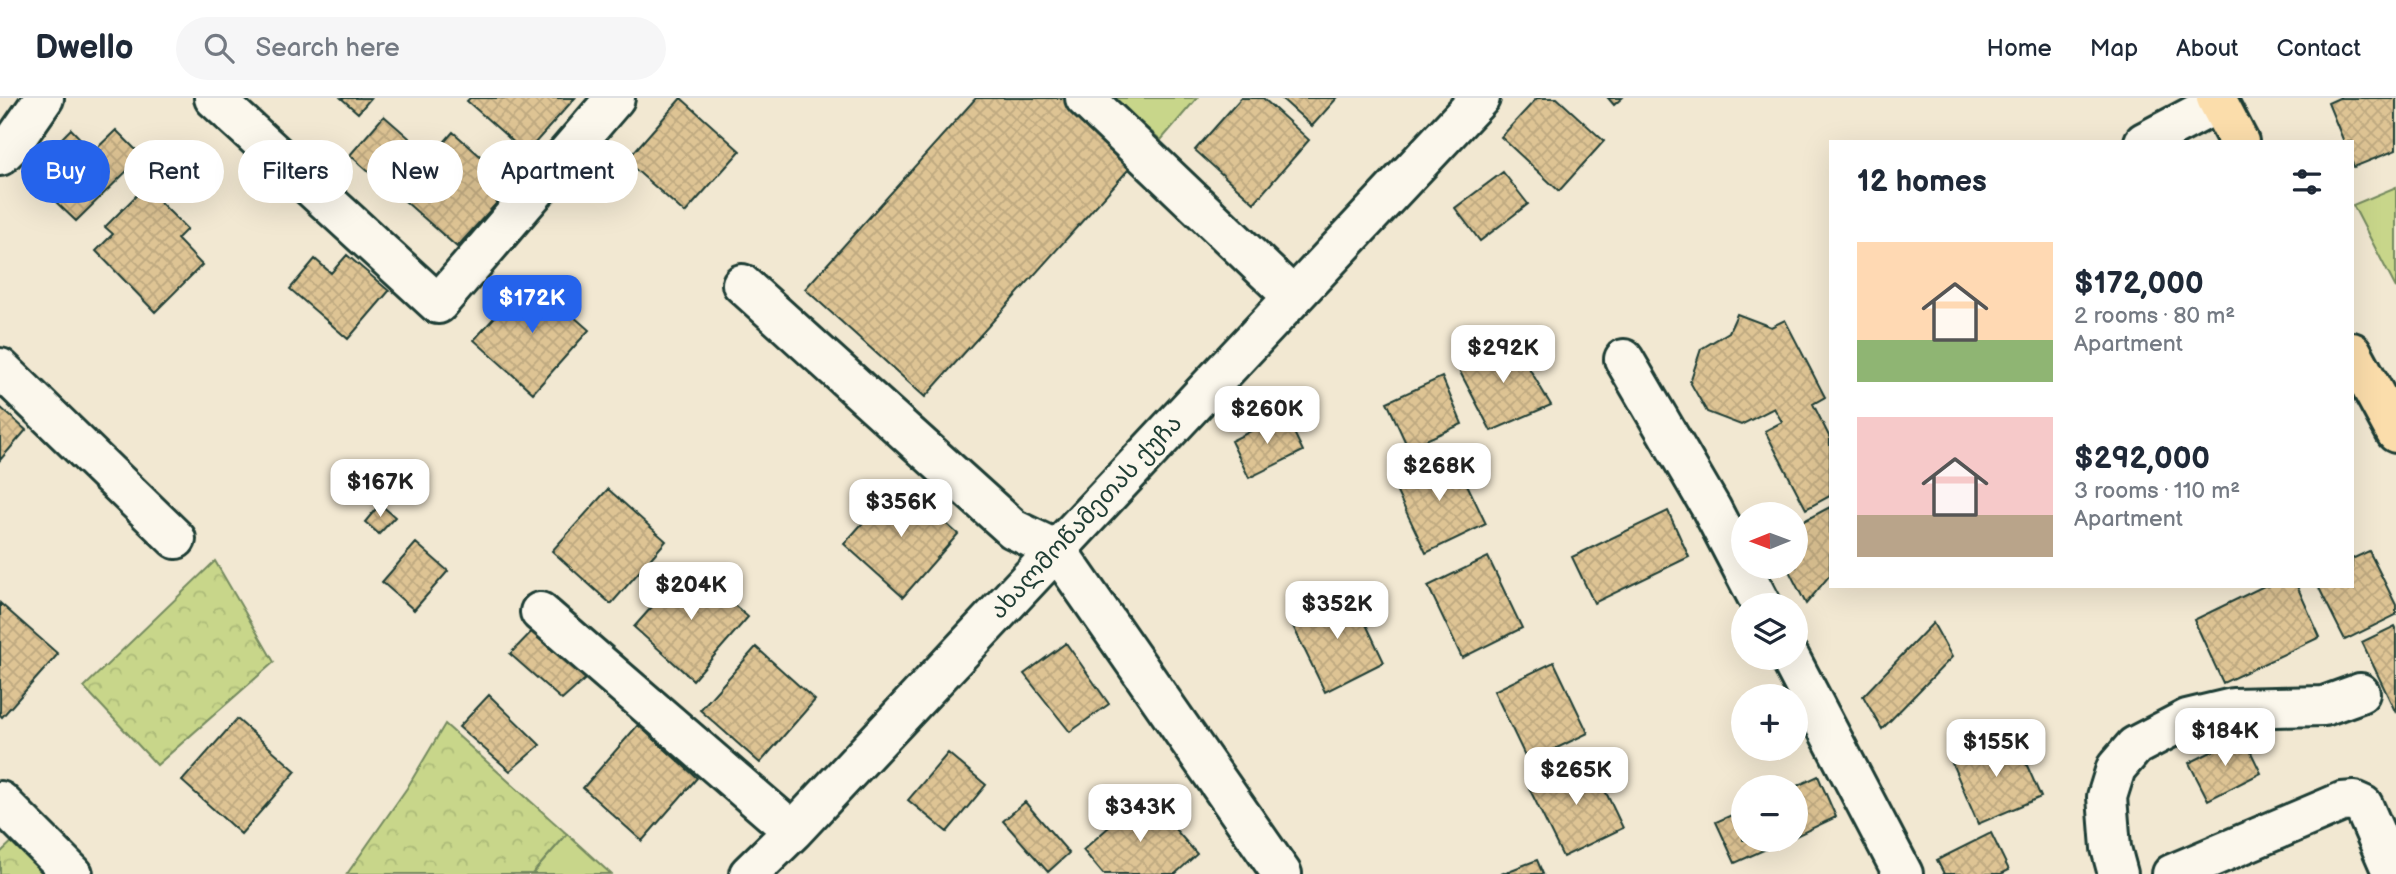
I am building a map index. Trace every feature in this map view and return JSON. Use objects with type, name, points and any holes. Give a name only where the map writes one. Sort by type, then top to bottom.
[{"type":"main road","points":[[2217,101],[2238,140]]},
{"type":"main road","points":[[2354,355],[2392,418]]},
{"type":"street","points":[[0,156],[12,144],[44,98]]},
{"type":"street","points":[[214,98],[438,304],[615,98]]},
{"type":"street","points":[[1085,98],[1292,296]]},
{"type":"street","name":"ახალმოწამეთას ქუჩა","points":[[749,874],[793,831],[1480,98]]},
{"type":"street","points":[[2148,140],[2217,101]]},
{"type":"street","points":[[742,284],[1013,528],[1056,550],[1282,874]]},
{"type":"street","points":[[1624,359],[1711,508],[1755,593]]},
{"type":"street","points":[[0,368],[176,539]]},
{"type":"street","points":[[540,611],[793,831]]},
{"type":"street","points":[[1796,670],[1903,874]]},
{"type":"street","points":[[2118,874],[2111,848],[2107,797],[2116,768],[2135,746],[2187,719],[2233,708],[2323,706],[2360,692]]},
{"type":"street","points":[[0,801],[73,874]]},
{"type":"street","points":[[2172,874],[2342,802],[2354,801],[2363,805],[2383,867]]},
{"type":"green space","points":[[1112,98],[1197,98],[1161,140]]},
{"type":"green space","points":[[2396,187],[2396,288],[2354,207],[2354,205]]},
{"type":"green space","points":[[215,561],[274,662],[157,765],[84,687]]},
{"type":"green space","points":[[445,724],[567,834],[532,874],[347,874],[407,788]]},
{"type":"green space","points":[[567,834],[611,874],[532,874]]},
{"type":"green space","points":[[18,836],[59,874],[0,874],[0,853]]},
{"type":"building","points":[[341,98],[371,98],[358,113]]},
{"type":"building","points":[[470,98],[575,98],[538,140],[511,140],[467,101]]},
{"type":"building","points":[[681,98],[740,151],[685,213],[638,172],[638,147]]},
{"type":"building","points":[[976,98],[1069,98],[1137,160],[925,397],[805,289]]},
{"type":"building","points":[[1241,98],[1263,98],[1309,140],[1254,203],[1195,150]]},
{"type":"building","points":[[1281,98],[1337,98],[1312,126]]},
{"type":"building","points":[[1537,98],[1557,98],[1604,141],[1559,191],[1501,137]]},
{"type":"building","points":[[1608,98],[1622,98],[1614,105]]},
{"type":"building","points":[[2339,98],[2396,98],[2396,150],[2354,167],[2354,140],[2343,140],[2328,103]]},
{"type":"building","points":[[384,116],[411,140],[367,140],[367,170],[353,158],[353,152]]},
{"type":"building","points":[[71,129],[82,140],[60,140]]},
{"type":"building","points":[[116,130],[126,140],[124,174],[110,188],[110,140],[106,140]]},
{"type":"building","points":[[453,132],[462,140],[446,140]]},
{"type":"building","points":[[463,141],[477,153],[477,203],[497,203],[457,247],[407,203],[463,203]]},
{"type":"building","points":[[1503,172],[1528,204],[1480,241],[1455,208]]},
{"type":"building","points":[[57,203],[94,203],[76,221]]},
{"type":"building","points":[[129,203],[161,203],[187,229],[177,239],[202,265],[155,312],[96,251],[113,234],[105,227]]},
{"type":"building","points":[[347,255],[389,291],[348,339],[290,289],[315,259],[331,273]]},
{"type":"building","points":[[530,278],[589,330],[533,393],[474,340]]},
{"type":"building","points":[[1737,314],[1771,327],[1785,320],[1825,397],[1813,404],[1829,436],[1829,497],[1808,508],[1808,502],[1802,502],[1765,431],[1782,422],[1774,408],[1741,425],[1707,412],[1690,382],[1701,349],[1729,332]]},
{"type":"building","points":[[1510,336],[1551,405],[1491,431],[1458,368]]},
{"type":"building","points":[[1442,377],[1462,424],[1408,448],[1387,402]]},
{"type":"building","points":[[0,407],[26,430],[0,460]]},
{"type":"building","points":[[1285,414],[1303,451],[1249,478],[1231,441]]},
{"type":"building","points":[[1452,453],[1486,524],[1426,553],[1392,482]]},
{"type":"building","points":[[899,482],[958,534],[903,597],[844,544]]},
{"type":"building","points":[[608,489],[666,541],[611,604],[552,551]]},
{"type":"building","points":[[380,504],[395,517],[379,534],[365,522]]},
{"type":"building","points":[[1829,508],[1829,576],[1808,602],[1808,593],[1800,593],[1793,579],[1808,579],[1808,519]]},
{"type":"building","points":[[1668,511],[1689,557],[1594,603],[1572,557]]},
{"type":"building","points":[[416,543],[448,571],[414,610],[382,582]]},
{"type":"building","points":[[2369,551],[2396,605],[2396,615],[2345,640],[2319,588],[2354,588],[2354,558]]},
{"type":"building","points":[[1488,557],[1522,628],[1462,658],[1428,586]]},
{"type":"building","points":[[689,565],[748,617],[693,680],[634,627]]},
{"type":"building","points":[[2260,588],[2298,588],[2320,637],[2223,683],[2194,620]]},
{"type":"building","points":[[1350,591],[1384,662],[1325,692],[1290,620]]},
{"type":"building","points":[[0,603],[58,654],[2,717],[0,715]]},
{"type":"building","points":[[540,623],[592,673],[562,700],[510,654]]},
{"type":"building","points":[[1933,623],[1952,657],[1882,729],[1863,696]]},
{"type":"building","points":[[2395,626],[2396,628],[2396,713],[2362,642]]},
{"type":"building","points":[[1066,643],[1109,704],[1070,732],[1024,674]]},
{"type":"building","points":[[756,647],[815,700],[760,763],[700,710]]},
{"type":"building","points":[[1554,662],[1588,733],[1528,762],[1494,691]]},
{"type":"building","points":[[489,695],[540,745],[510,771],[459,727]]},
{"type":"building","points":[[237,719],[296,771],[241,834],[182,781]]},
{"type":"building","points":[[638,725],[697,778],[642,841],[583,788]]},
{"type":"building","points":[[2013,734],[2041,797],[1978,824],[1951,761]]},
{"type":"building","points":[[2243,736],[2261,773],[2208,800],[2189,763]]},
{"type":"building","points":[[948,753],[986,785],[947,832],[908,800]]},
{"type":"building","points":[[1589,757],[1623,828],[1563,857],[1528,786]]},
{"type":"building","points":[[1818,776],[1836,817],[1808,830],[1808,781]]},
{"type":"building","points":[[1145,795],[1197,854],[1175,874],[1103,874],[1083,850]]},
{"type":"building","points":[[1025,802],[1069,853],[1048,872],[1003,821]]},
{"type":"building","points":[[1731,815],[1731,852],[1759,852],[1735,863],[1716,822]]},
{"type":"building","points":[[1991,833],[2009,870],[2001,874],[1944,874],[1937,860]]},
{"type":"building","points":[[1537,860],[1543,874],[1501,874]]}]
